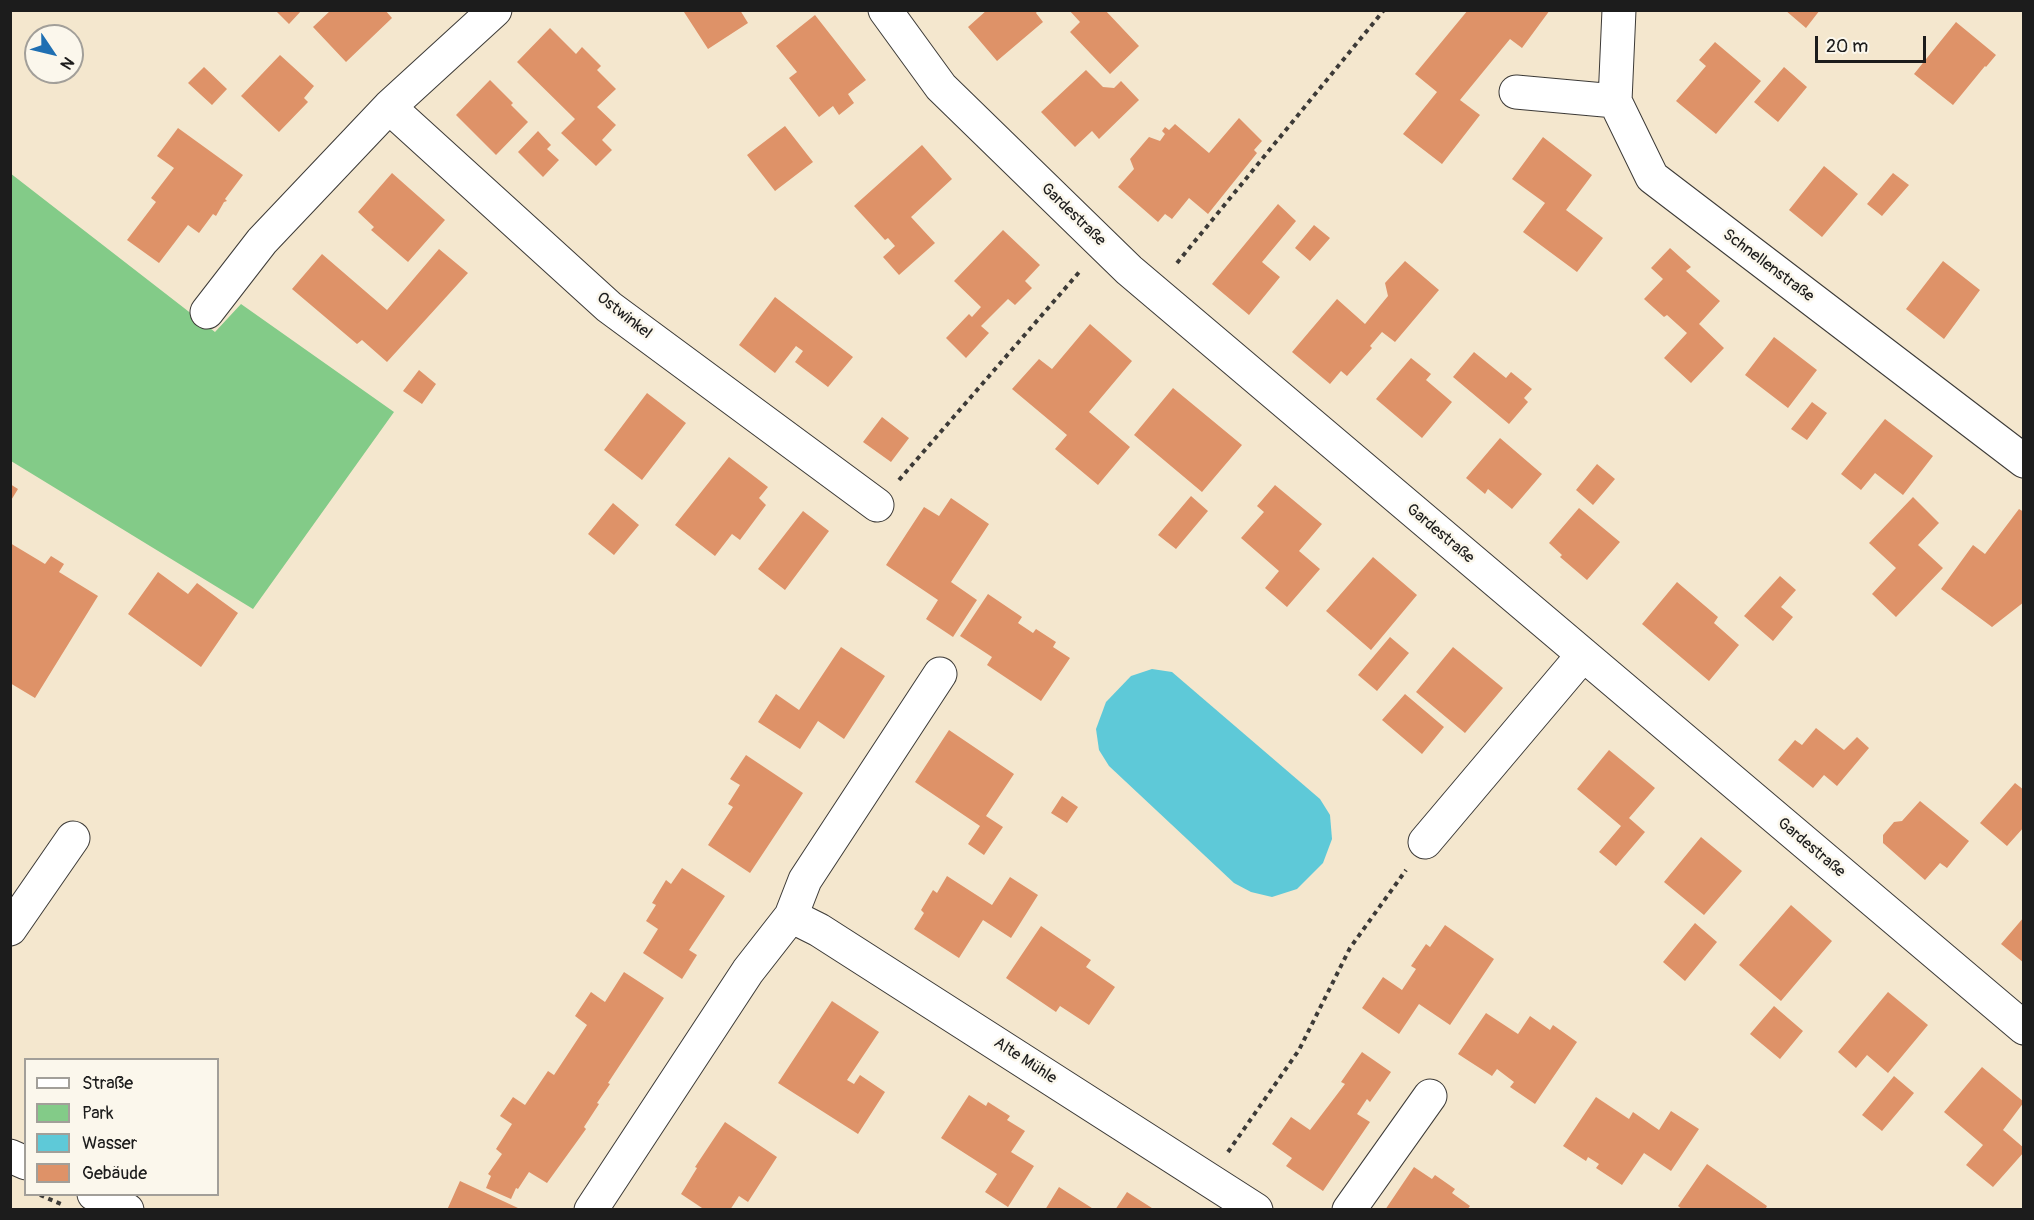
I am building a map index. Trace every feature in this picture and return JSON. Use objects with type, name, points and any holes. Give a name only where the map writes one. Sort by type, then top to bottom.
[{"type":"street","points":[[207,312],[262,241],[389,107],[495,10]]},
{"type":"street","name":"Gardestraße","points":[[885,10],[941,87],[1101,243],[1154,291],[2024,1028]]},
{"type":"street","name":"Schnellenstraße","points":[[1619,10],[1615,101],[1652,177],[2024,460]]},
{"type":"street","points":[[1516,92],[1615,101]]},
{"type":"street","name":"Ostwinkel","points":[[389,107],[609,307],[877,505]]},
{"type":"street","points":[[1425,842],[1583,655]]},
{"type":"street","points":[[591,1209],[748,971],[791,916],[805,880],[940,674]]},
{"type":"street","points":[[10,929],[73,838]]},
{"type":"street","name":"Alte Mühle","points":[[791,916],[829,936],[1257,1209]]},
{"type":"street","points":[[1349,1209],[1430,1096]]},
{"type":"street","points":[[10,1156],[24,1162]]},
{"type":"street","points":[[98,1196],[127,1209]]},
{"type":"path","points":[[1154,291],[1384,10]]},
{"type":"path","points":[[877,505],[1069,285],[1101,243]]},
{"type":"path","points":[[1210,1179],[1299,1050],[1350,948],[1425,842]]},
{"type":"path","points":[[44,1196],[62,1204]]},
{"type":"green space","points":[[10,173],[215,332],[241,304],[394,412],[253,609],[11,461]]},
{"type":"water","points":[[1152,669],[1172,672],[1320,799],[1330,815],[1332,839],[1323,863],[1297,889],[1272,897],[1251,892],[1234,883],[1109,766],[1099,750],[1096,729],[1106,702],[1131,676]]},
{"type":"building","points":[[275,10],[302,10],[289,24]]},
{"type":"building","points":[[331,10],[385,10],[392,18],[346,62],[313,27]]},
{"type":"building","points":[[686,10],[740,10],[748,23],[708,49],[684,12]]},
{"type":"building","points":[[987,10],[1038,10],[1036,13],[1043,22],[997,61],[968,27]]},
{"type":"building","points":[[1069,10],[1105,10],[1139,46],[1110,74],[1070,32],[1080,22]]},
{"type":"building","points":[[1468,10],[1550,10],[1522,48],[1510,39],[1460,100],[1480,115],[1442,164],[1403,134],[1437,92],[1415,74]]},
{"type":"building","points":[[1785,10],[1820,10],[1806,28]]},
{"type":"building","points":[[815,15],[866,80],[848,94],[854,103],[839,115],[833,106],[819,117],[789,78],[797,72],[776,46]]},
{"type":"building","points":[[1956,22],[1996,55],[1953,105],[1914,74]]},
{"type":"building","points":[[550,28],[576,54],[582,47],[601,66],[597,70],[616,89],[597,107],[616,125],[602,140],[612,150],[596,166],[561,133],[575,119],[517,62]]},
{"type":"building","points":[[1715,42],[1761,81],[1716,134],[1676,101],[1706,66],[1699,60]]},
{"type":"building","points":[[280,55],[314,86],[304,98],[308,102],[279,132],[241,96]]},
{"type":"building","points":[[204,67],[227,89],[212,105],[188,83]]},
{"type":"building","points":[[1784,67],[1807,87],[1778,122],[1754,102]]},
{"type":"building","points":[[1086,70],[1103,87],[1114,88],[1121,81],[1139,100],[1099,139],[1092,131],[1075,147],[1041,112]]},
{"type":"building","points":[[490,80],[528,122],[496,155],[456,115]]},
{"type":"building","points":[[1239,118],[1262,141],[1254,150],[1257,153],[1208,214],[1189,198],[1172,219],[1165,214],[1158,222],[1118,187],[1134,169],[1130,159],[1149,137],[1160,141],[1165,134],[1162,131],[1165,127],[1169,130],[1175,124],[1209,153]]},
{"type":"building","points":[[785,126],[813,162],[775,191],[747,155]]},
{"type":"building","points":[[178,128],[243,175],[225,199],[227,201],[224,202],[216,216],[213,214],[199,233],[188,225],[159,263],[127,240],[156,202],[151,198],[174,168],[157,156]]},
{"type":"building","points":[[538,131],[551,145],[547,149],[559,160],[543,177],[518,152]]},
{"type":"building","points":[[1543,137],[1592,175],[1566,210],[1603,238],[1577,272],[1523,232],[1545,203],[1512,179]]},
{"type":"building","points":[[922,145],[952,179],[911,217],[935,243],[899,275],[883,257],[895,246],[888,238],[885,240],[854,206]]},
{"type":"building","points":[[1824,166],[1858,194],[1822,237],[1789,210]]},
{"type":"building","points":[[392,173],[445,220],[408,262],[371,230],[374,227],[358,212]]},
{"type":"building","points":[[1893,173],[1909,185],[1882,216],[1867,204]]},
{"type":"building","points":[[1278,204],[1296,221],[1262,262],[1280,277],[1249,315],[1212,284]]},
{"type":"building","points":[[1314,225],[1330,238],[1310,261],[1295,248]]},
{"type":"building","points":[[1003,230],[1040,265],[1025,281],[1032,288],[1015,305],[1008,299],[981,326],[989,333],[966,358],[946,338],[969,314],[972,317],[981,307],[954,281]]},
{"type":"building","points":[[1670,248],[1691,267],[1686,271],[1720,301],[1699,324],[1724,348],[1691,383],[1664,358],[1687,333],[1644,299],[1663,279],[1651,268]]},
{"type":"building","points":[[439,249],[468,273],[387,362],[362,340],[357,344],[292,289],[322,254],[387,310]]},
{"type":"building","points":[[1405,261],[1439,290],[1395,342],[1382,332],[1370,346],[1372,348],[1347,376],[1341,371],[1330,384],[1292,352],[1337,299],[1365,324],[1388,296],[1385,283]]},
{"type":"building","points":[[1943,261],[1980,290],[1944,339],[1906,309]]},
{"type":"building","points":[[775,297],[853,357],[828,387],[795,362],[803,351],[796,346],[775,373],[739,345]]},
{"type":"building","points":[[1090,324],[1132,361],[1089,412],[1130,447],[1098,485],[1055,449],[1067,435],[1012,389],[1039,359],[1052,369]]},
{"type":"building","points":[[1774,337],[1817,370],[1788,408],[1745,375]]},
{"type":"building","points":[[1474,352],[1506,378],[1511,372],[1532,389],[1524,398],[1528,402],[1509,424],[1453,377]]},
{"type":"building","points":[[1411,358],[1431,374],[1426,380],[1452,402],[1422,438],[1376,399]]},
{"type":"building","points":[[419,370],[436,384],[422,404],[403,391]]},
{"type":"building","points":[[1173,388],[1242,445],[1202,492],[1134,435]]},
{"type":"building","points":[[647,393],[686,423],[642,480],[604,450]]},
{"type":"building","points":[[1812,402],[1827,413],[1807,440],[1791,429]]},
{"type":"building","points":[[882,417],[909,438],[891,462],[863,442]]},
{"type":"building","points":[[1885,419],[1933,456],[1903,495],[1875,473],[1861,490],[1841,474]]},
{"type":"building","points":[[1500,438],[1542,474],[1512,509],[1488,489],[1485,494],[1466,478]]},
{"type":"building","points":[[729,457],[768,487],[759,498],[766,505],[740,540],[732,534],[715,556],[675,525]]},
{"type":"building","points":[[1597,464],[1615,479],[1593,505],[1576,490]]},
{"type":"building","points":[[10,484],[18,489],[10,502]]},
{"type":"building","points":[[1275,485],[1322,524],[1299,551],[1320,569],[1287,607],[1265,588],[1279,571],[1241,538],[1264,512],[1257,506]]},
{"type":"building","points":[[1191,496],[1208,511],[1176,549],[1158,535]]},
{"type":"building","points":[[1913,497],[1939,523],[1918,545],[1943,568],[1896,617],[1872,594],[1896,568],[1869,543]]},
{"type":"building","points":[[951,498],[989,524],[951,582],[977,600],[953,637],[926,619],[938,600],[886,565],[924,507],[939,516]]},
{"type":"building","points":[[613,503],[639,525],[614,555],[588,534]]},
{"type":"building","points":[[1579,508],[1620,542],[1587,580],[1560,557],[1562,555],[1549,543]]},
{"type":"building","points":[[2019,509],[2024,512],[2024,602],[1992,627],[1941,589],[1973,545],[1985,554]]},
{"type":"building","points":[[803,511],[829,531],[785,590],[758,569]]},
{"type":"building","points":[[10,543],[45,564],[51,556],[64,564],[59,572],[98,596],[35,698],[10,683]]},
{"type":"building","points":[[1373,557],[1417,595],[1371,650],[1326,611]]},
{"type":"building","points":[[158,572],[188,594],[197,583],[238,613],[201,667],[128,614]]},
{"type":"building","points":[[1780,576],[1796,590],[1781,607],[1793,617],[1773,641],[1744,616]]},
{"type":"building","points":[[1677,582],[1718,617],[1714,623],[1739,645],[1709,681],[1642,624]]},
{"type":"building","points":[[988,594],[1022,617],[1018,623],[1033,633],[1036,629],[1056,642],[1053,647],[1070,658],[1041,701],[987,665],[992,657],[960,636]]},
{"type":"building","points":[[1390,637],[1409,653],[1377,691],[1358,675]]},
{"type":"building","points":[[841,647],[885,676],[844,739],[818,721],[800,749],[758,722],[776,694],[799,710]]},
{"type":"building","points":[[1453,647],[1503,688],[1465,733],[1416,692]]},
{"type":"building","points":[[1405,694],[1444,727],[1422,754],[1382,720]]},
{"type":"building","points":[[1816,728],[1844,750],[1857,737],[1869,748],[1837,786],[1824,775],[1813,788],[1778,760],[1795,740],[1802,745]]},
{"type":"building","points":[[949,730],[1014,774],[986,816],[1003,827],[984,855],[968,844],[980,826],[915,782]]},
{"type":"building","points":[[1609,750],[1655,788],[1629,818],[1645,832],[1616,866],[1599,852],[1621,826],[1577,789]]},
{"type":"building","points":[[746,755],[803,793],[750,873],[708,845],[733,807],[728,804],[740,785],[730,779]]},
{"type":"building","points":[[2015,783],[2024,790],[2024,827],[2007,846],[1980,823]]},
{"type":"building","points":[[1062,796],[1078,807],[1067,823],[1051,813]]},
{"type":"building","points":[[1920,801],[1969,841],[1947,868],[1940,863],[1925,880],[1883,843],[1883,835],[1894,822],[1902,821]]},
{"type":"building","points":[[1701,837],[1742,871],[1704,915],[1664,882]]},
{"type":"building","points":[[682,868],[725,896],[689,950],[697,955],[682,979],[643,953],[658,929],[646,921],[656,905],[652,903],[666,880],[671,884]]},
{"type":"building","points":[[947,876],[992,905],[1010,877],[1038,895],[1011,938],[983,920],[959,958],[914,929],[924,913],[921,910],[933,890],[937,893]]},
{"type":"building","points":[[1791,905],[1832,941],[1781,1001],[1739,965]]},
{"type":"building","points":[[2024,917],[2024,963],[2001,944]]},
{"type":"building","points":[[1695,923],[1717,942],[1685,981],[1663,962]]},
{"type":"building","points":[[1445,925],[1494,959],[1450,1025],[1419,1004],[1399,1034],[1362,1008],[1383,977],[1402,990],[1416,969],[1411,966],[1426,944],[1430,947]]},
{"type":"building","points":[[1041,926],[1091,960],[1086,967],[1115,987],[1089,1025],[1060,1006],[1056,1012],[1006,978]]},
{"type":"building","points":[[624,972],[664,998],[608,1083],[610,1084],[584,1127],[586,1129],[547,1183],[529,1172],[518,1189],[516,1188],[511,1199],[486,1188],[491,1176],[488,1174],[502,1154],[496,1149],[512,1124],[500,1116],[513,1097],[525,1105],[548,1071],[554,1075],[587,1025],[575,1016],[591,992],[605,1002]]},
{"type":"building","points":[[1888,992],[1928,1025],[1888,1073],[1867,1055],[1856,1068],[1838,1052]]},
{"type":"building","points":[[832,1001],[879,1032],[847,1080],[854,1084],[860,1075],[885,1092],[858,1134],[778,1083]]},
{"type":"building","points":[[1774,1006],[1803,1031],[1780,1059],[1750,1034]]},
{"type":"building","points":[[1486,1013],[1518,1034],[1530,1016],[1550,1030],[1553,1025],[1577,1042],[1535,1104],[1510,1087],[1514,1082],[1497,1069],[1492,1076],[1458,1054]]},
{"type":"building","points":[[1362,1052],[1391,1072],[1370,1102],[1367,1099],[1357,1114],[1370,1122],[1323,1191],[1286,1166],[1292,1158],[1272,1144],[1291,1117],[1310,1130],[1345,1084],[1341,1082]]},
{"type":"building","points":[[1982,1067],[2024,1102],[2003,1130],[2024,1148],[2024,1152],[1993,1187],[1966,1165],[1983,1145],[1944,1112]]},
{"type":"building","points":[[1894,1076],[1914,1093],[1882,1131],[1862,1115]]},
{"type":"building","points":[[969,1095],[986,1106],[988,1102],[1010,1116],[1007,1120],[1025,1131],[1011,1152],[1034,1166],[1008,1207],[985,1192],[997,1174],[941,1138]]},
{"type":"building","points":[[1596,1097],[1629,1119],[1633,1112],[1659,1130],[1671,1111],[1699,1129],[1671,1171],[1644,1153],[1622,1185],[1596,1168],[1599,1164],[1588,1157],[1586,1161],[1563,1146]]},
{"type":"building","points":[[725,1122],[777,1157],[748,1202],[739,1196],[730,1210],[705,1210],[681,1194],[697,1168],[695,1167]]},
{"type":"building","points":[[1707,1164],[1767,1206],[1765,1210],[1683,1210],[1678,1206]]},
{"type":"building","points":[[1414,1167],[1432,1179],[1435,1175],[1455,1189],[1452,1193],[1470,1206],[1467,1210],[1385,1210]]},
{"type":"building","points":[[460,1181],[518,1208],[517,1210],[447,1210]]},
{"type":"building","points":[[1059,1187],[1095,1210],[1045,1210]]},
{"type":"building","points":[[1127,1192],[1155,1210],[1115,1210]]}]
